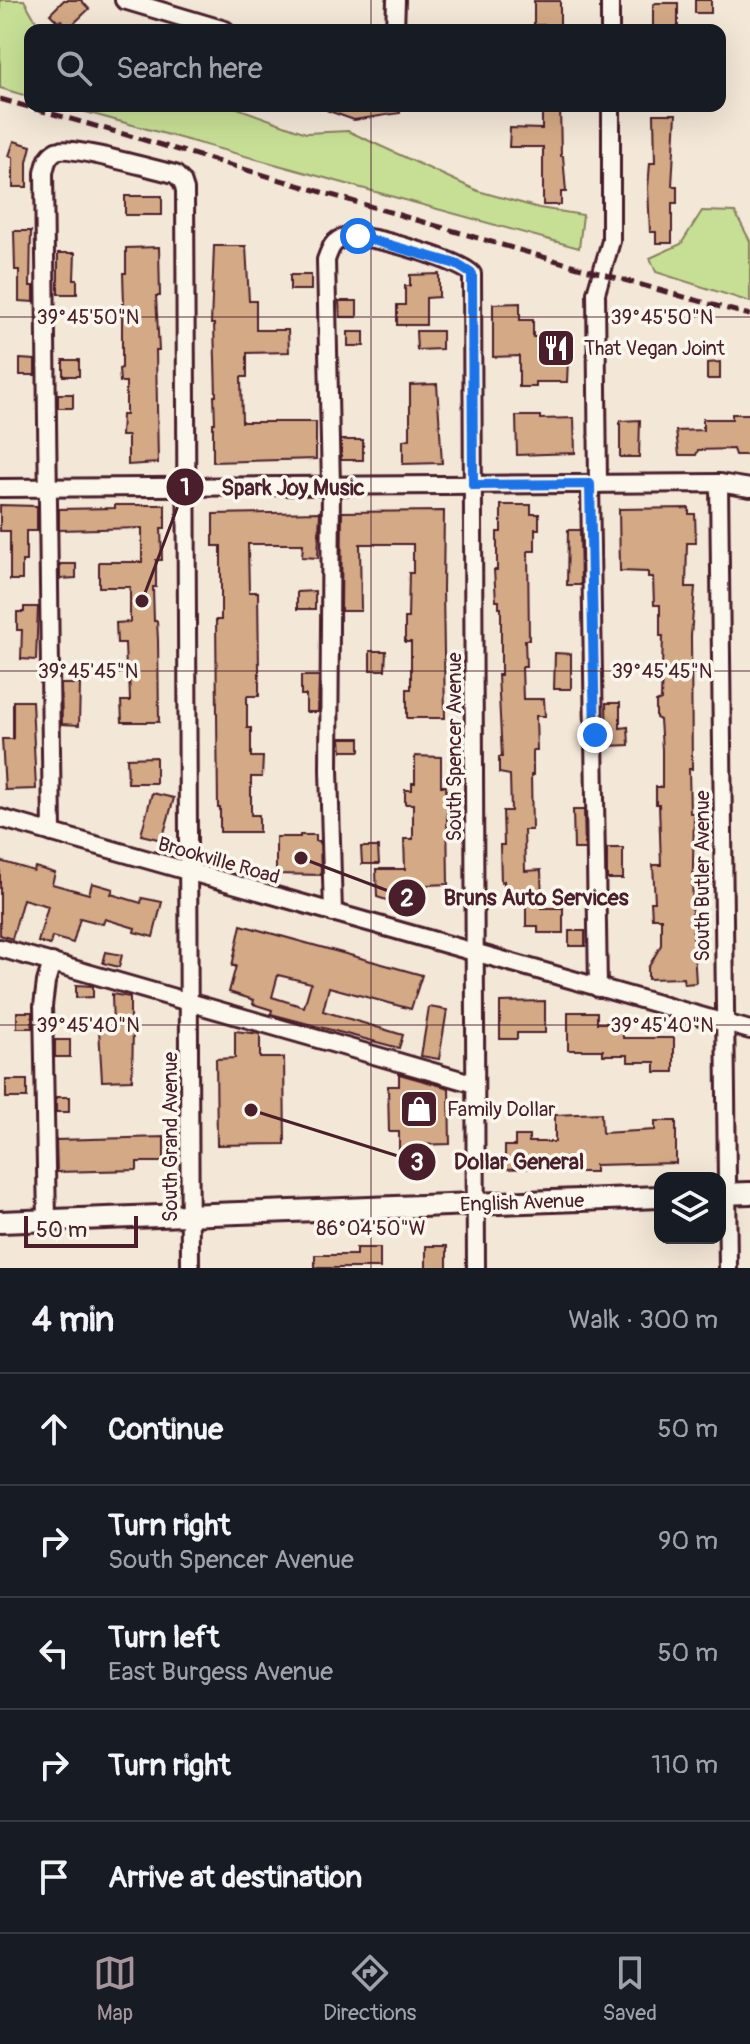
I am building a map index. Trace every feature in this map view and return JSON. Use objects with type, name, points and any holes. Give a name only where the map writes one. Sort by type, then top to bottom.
[{"type":"main road","points":[[726,1194],[750,1193]]},
{"type":"main road","name":"English Avenue","points":[[0,1222],[654,1197]]},
{"type":"street","points":[[124,0],[205,24]]},
{"type":"street","points":[[395,24],[396,0]]},
{"type":"street","points":[[610,0],[610,24]]},
{"type":"street","points":[[598,988],[594,484],[596,293],[611,241],[611,112]]},
{"type":"street","name":"South Grand Avenue","points":[[47,488],[43,227],[44,173],[48,158],[56,151],[73,150],[175,174],[185,190],[190,1268]]},
{"type":"street","name":"South Spencer Avenue","points":[[331,486],[326,287],[326,260],[331,246],[339,239],[358,236],[456,264],[472,274],[476,1268]]},
{"type":"street","points":[[0,488],[719,483],[750,488]]},
{"type":"street","name":"South Butler Avenue","points":[[719,483],[724,1172]]},
{"type":"street","points":[[331,486],[329,769],[333,913]]},
{"type":"street","points":[[47,488],[52,833]]},
{"type":"street","name":"Brookville Road","points":[[0,818],[750,1030]]},
{"type":"street","points":[[0,948],[475,1084]]},
{"type":"street","points":[[47,1220],[43,1006],[52,962]]},
{"type":"street","name":"South Butler Avenue","points":[[726,1231],[728,1268]]},
{"type":"green space","points":[[0,0],[24,0],[38,24],[24,24],[24,95],[0,88]]},
{"type":"green space","points":[[86,112],[248,112],[306,133],[348,131],[478,191],[539,208],[583,215],[579,248]]},
{"type":"green space","points":[[702,211],[735,212],[750,241],[750,302],[656,272],[650,258],[681,244]]},
{"type":"building","points":[[64,0],[81,0],[89,9],[73,24],[58,22],[50,14]]},
{"type":"building","points":[[695,0],[711,0],[711,13],[695,13]]},
{"type":"building","points":[[534,1],[560,1],[560,24],[534,24]]},
{"type":"building","points":[[678,3],[678,24],[653,24],[653,5]]},
{"type":"building","points":[[332,112],[400,112],[400,113],[354,120]]},
{"type":"building","points":[[542,112],[560,112],[566,192],[561,192],[561,205],[543,205],[543,147],[509,147],[510,128],[542,129]]},
{"type":"building","points":[[654,114],[676,114],[672,186],[677,186],[677,203],[672,203],[672,243],[656,243],[656,232],[650,232],[648,188],[650,163],[655,163]]},
{"type":"building","points":[[14,141],[31,146],[27,162],[27,187],[13,187],[13,157],[9,156]]},
{"type":"building","points":[[125,196],[162,196],[162,215],[125,215]]},
{"type":"building","points":[[14,231],[31,231],[30,286],[34,286],[34,302],[19,301]]},
{"type":"building","points":[[214,246],[246,246],[249,301],[256,301],[256,330],[288,330],[289,352],[247,353],[247,377],[241,377],[242,422],[316,422],[316,459],[213,462],[216,396],[214,324],[211,324]]},
{"type":"building","points":[[159,247],[160,296],[156,296],[158,463],[128,465],[128,436],[121,436],[122,415],[126,415],[126,382],[120,382],[119,369],[122,368],[126,248]]},
{"type":"building","points":[[58,253],[75,253],[77,294],[58,294]]},
{"type":"building","points":[[439,274],[439,297],[426,298],[426,325],[397,325],[397,305],[405,305],[405,286],[410,286],[410,275]]},
{"type":"building","points":[[290,275],[311,275],[311,290],[290,290]]},
{"type":"building","points":[[339,301],[357,301],[357,317],[340,317]]},
{"type":"building","points":[[520,303],[520,320],[533,320],[533,337],[572,337],[572,360],[568,360],[567,382],[536,382],[536,387],[519,387],[519,356],[493,357],[493,304]]},
{"type":"building","points":[[416,331],[442,331],[442,349],[417,350]]},
{"type":"building","points":[[348,332],[364,332],[364,346],[348,346]]},
{"type":"building","points":[[20,359],[35,360],[35,375],[20,375]]},
{"type":"building","points":[[63,360],[79,360],[79,376],[63,376]]},
{"type":"building","points":[[720,362],[720,379],[707,379],[707,363]]},
{"type":"building","points":[[437,384],[442,463],[403,464],[403,440],[410,439],[410,385]]},
{"type":"building","points":[[58,394],[73,394],[73,408],[58,408]]},
{"type":"building","points":[[732,414],[750,414],[750,455],[735,455],[733,449],[698,450],[696,455],[679,455],[676,431],[703,430],[703,419],[732,419]]},
{"type":"building","points":[[516,416],[574,418],[575,453],[517,455]]},
{"type":"building","points":[[640,420],[639,457],[620,457],[620,421]]},
{"type":"building","points":[[341,440],[363,440],[363,460],[341,460]]},
{"type":"building","points":[[0,505],[37,506],[37,531],[26,531],[26,561],[22,561],[22,580],[10,580],[10,531],[0,531]]},
{"type":"building","points":[[115,505],[165,505],[165,528],[161,528],[162,560],[156,560],[156,587],[153,587],[158,640],[159,722],[122,722],[121,701],[130,701],[129,670],[126,670],[125,643],[117,643],[116,623],[130,622],[130,587],[99,587],[99,562],[142,562],[142,528],[59,530],[59,509],[115,508]]},
{"type":"building","points":[[501,505],[531,505],[531,514],[539,514],[535,551],[528,551],[529,640],[525,640],[526,667],[522,667],[523,699],[544,699],[545,716],[536,716],[537,750],[533,750],[531,775],[532,830],[524,830],[525,871],[541,870],[542,908],[563,908],[563,933],[538,933],[538,926],[526,926],[526,891],[504,892],[504,881],[501,882],[503,811],[511,811],[510,775],[499,773],[499,757],[502,757],[498,675],[501,675],[501,608],[499,601],[496,601],[494,570],[497,570]]},
{"type":"building","points":[[689,508],[689,514],[695,514],[696,543],[687,543],[686,587],[695,587],[691,636],[692,769],[689,769],[690,813],[694,813],[692,917],[696,983],[684,984],[683,978],[648,979],[648,968],[661,945],[661,918],[652,918],[651,902],[655,902],[653,865],[661,865],[656,787],[662,787],[662,749],[656,702],[661,700],[663,636],[660,636],[660,605],[654,605],[653,577],[648,577],[648,572],[620,571],[619,509]]},
{"type":"building","points":[[444,511],[445,718],[407,718],[407,689],[411,689],[411,642],[405,642],[405,618],[408,618],[409,573],[413,573],[413,544],[360,544],[361,611],[341,611],[342,512]]},
{"type":"building","points":[[320,512],[318,558],[302,557],[303,544],[248,544],[249,592],[258,592],[259,696],[247,696],[247,728],[251,728],[251,757],[263,757],[262,777],[251,777],[251,815],[259,815],[259,832],[220,832],[216,620],[221,620],[221,546],[213,546],[213,514]]},
{"type":"building","points":[[568,530],[580,530],[581,585],[567,585]]},
{"type":"building","points":[[60,564],[76,564],[76,578],[60,579]]},
{"type":"building","points":[[315,591],[315,609],[297,609],[297,592]]},
{"type":"building","points":[[24,607],[38,607],[36,660],[21,659],[22,630],[17,630],[17,612],[24,612]]},
{"type":"building","points":[[370,651],[386,651],[385,670],[370,670]]},
{"type":"building","points":[[555,653],[571,654],[571,689],[554,689]]},
{"type":"building","points":[[301,676],[319,676],[318,712],[306,712],[306,695],[301,695]]},
{"type":"building","points":[[61,684],[80,684],[79,725],[62,724]]},
{"type":"building","points":[[13,701],[32,701],[36,789],[5,790],[2,739],[13,739]]},
{"type":"building","points":[[606,703],[620,703],[620,728],[628,727],[629,745],[607,746]]},
{"type":"building","points":[[341,738],[360,738],[360,751],[342,751]]},
{"type":"building","points":[[415,756],[441,757],[441,786],[446,786],[448,884],[405,886],[405,906],[377,897],[376,869],[405,869],[404,839],[413,839],[413,804],[405,804],[405,790],[412,790],[412,783],[415,783]]},
{"type":"building","points":[[156,757],[156,783],[128,783],[127,758]]},
{"type":"building","points":[[152,793],[174,798],[162,840],[141,835]]},
{"type":"building","points":[[573,810],[584,810],[585,849],[574,849]]},
{"type":"building","points":[[316,835],[316,841],[320,841],[321,875],[276,874],[276,837]]},
{"type":"building","points":[[361,847],[378,847],[379,864],[362,864]]},
{"type":"building","points":[[607,848],[623,848],[623,879],[607,879]]},
{"type":"building","points":[[0,861],[34,871],[35,867],[55,873],[52,884],[89,894],[92,883],[113,889],[111,894],[141,903],[142,898],[162,902],[153,937],[105,919],[103,924],[80,918],[73,943],[52,937],[50,945],[38,942],[48,906],[23,899],[12,939],[0,935]]},
{"type":"building","points":[[241,925],[422,975],[411,1009],[329,987],[323,1011],[403,1035],[399,1048],[271,1014],[272,1010],[253,1004],[254,1000],[229,992],[236,966],[232,966]],"holes":[[[278,975],[311,983],[304,1007],[272,997]]]},
{"type":"building","points":[[569,931],[585,931],[585,946],[569,946]]},
{"type":"building","points":[[106,952],[122,955],[119,967],[103,963]]},
{"type":"building","points":[[76,985],[93,986],[93,997],[76,998]]},
{"type":"building","points":[[112,994],[130,997],[132,1080],[102,1081],[99,1029],[113,1029]]},
{"type":"building","points":[[545,1001],[545,1033],[517,1033],[517,1039],[500,1039],[500,1002]]},
{"type":"building","points":[[429,1007],[447,1010],[439,1059],[421,1056]]},
{"type":"building","points":[[17,1012],[32,1012],[32,1028],[17,1028]]},
{"type":"building","points":[[568,1012],[597,1012],[597,1023],[623,1023],[623,1038],[674,1038],[674,1072],[655,1072],[655,1062],[628,1062],[628,1055],[603,1055],[603,1050],[568,1050]]},
{"type":"building","points":[[235,1031],[260,1034],[260,1058],[284,1058],[285,1144],[217,1145],[216,1059],[235,1058]]},
{"type":"building","points":[[55,1040],[70,1040],[70,1057],[55,1057]]},
{"type":"building","name":"Family Dollar","points":[[399,1074],[449,1088],[450,1144],[413,1145],[413,1152],[399,1152],[399,1132],[389,1132],[388,1086],[399,1086]]},
{"type":"building","points":[[6,1080],[27,1080],[27,1098],[6,1098]]},
{"type":"building","points":[[56,1097],[69,1097],[69,1112],[56,1112]]},
{"type":"building","points":[[601,1113],[602,1133],[655,1130],[655,1121],[676,1121],[676,1163],[595,1165],[595,1172],[572,1172],[572,1167],[505,1169],[505,1146],[515,1146],[515,1136],[529,1136],[529,1142],[555,1142],[555,1115]]},
{"type":"building","points":[[164,1137],[164,1162],[137,1162],[137,1170],[57,1172],[56,1140]]},
{"type":"building","points":[[426,1246],[447,1246],[447,1268],[426,1268]]},
{"type":"building","points":[[356,1248],[380,1248],[380,1268],[315,1268],[315,1255],[356,1255]]},
{"type":"railway","points":[[0,99],[24,106]]},
{"type":"railway","points":[[45,112],[750,315]]},
{"type":"place","name":"That Vegan Joint","points":[[556,348]]},
{"type":"place","name":"Spark Joy Music","points":[[142,601]]},
{"type":"place","name":"Bruns Auto Services","points":[[301,858]]},
{"type":"place","name":"Family Dollar","points":[[419,1109]]},
{"type":"place","name":"Dollar General","points":[[251,1110]]},
{"type":"route","points":[[358,236],[456,264],[472,274],[473,485],[590,484],[595,735]]}]
